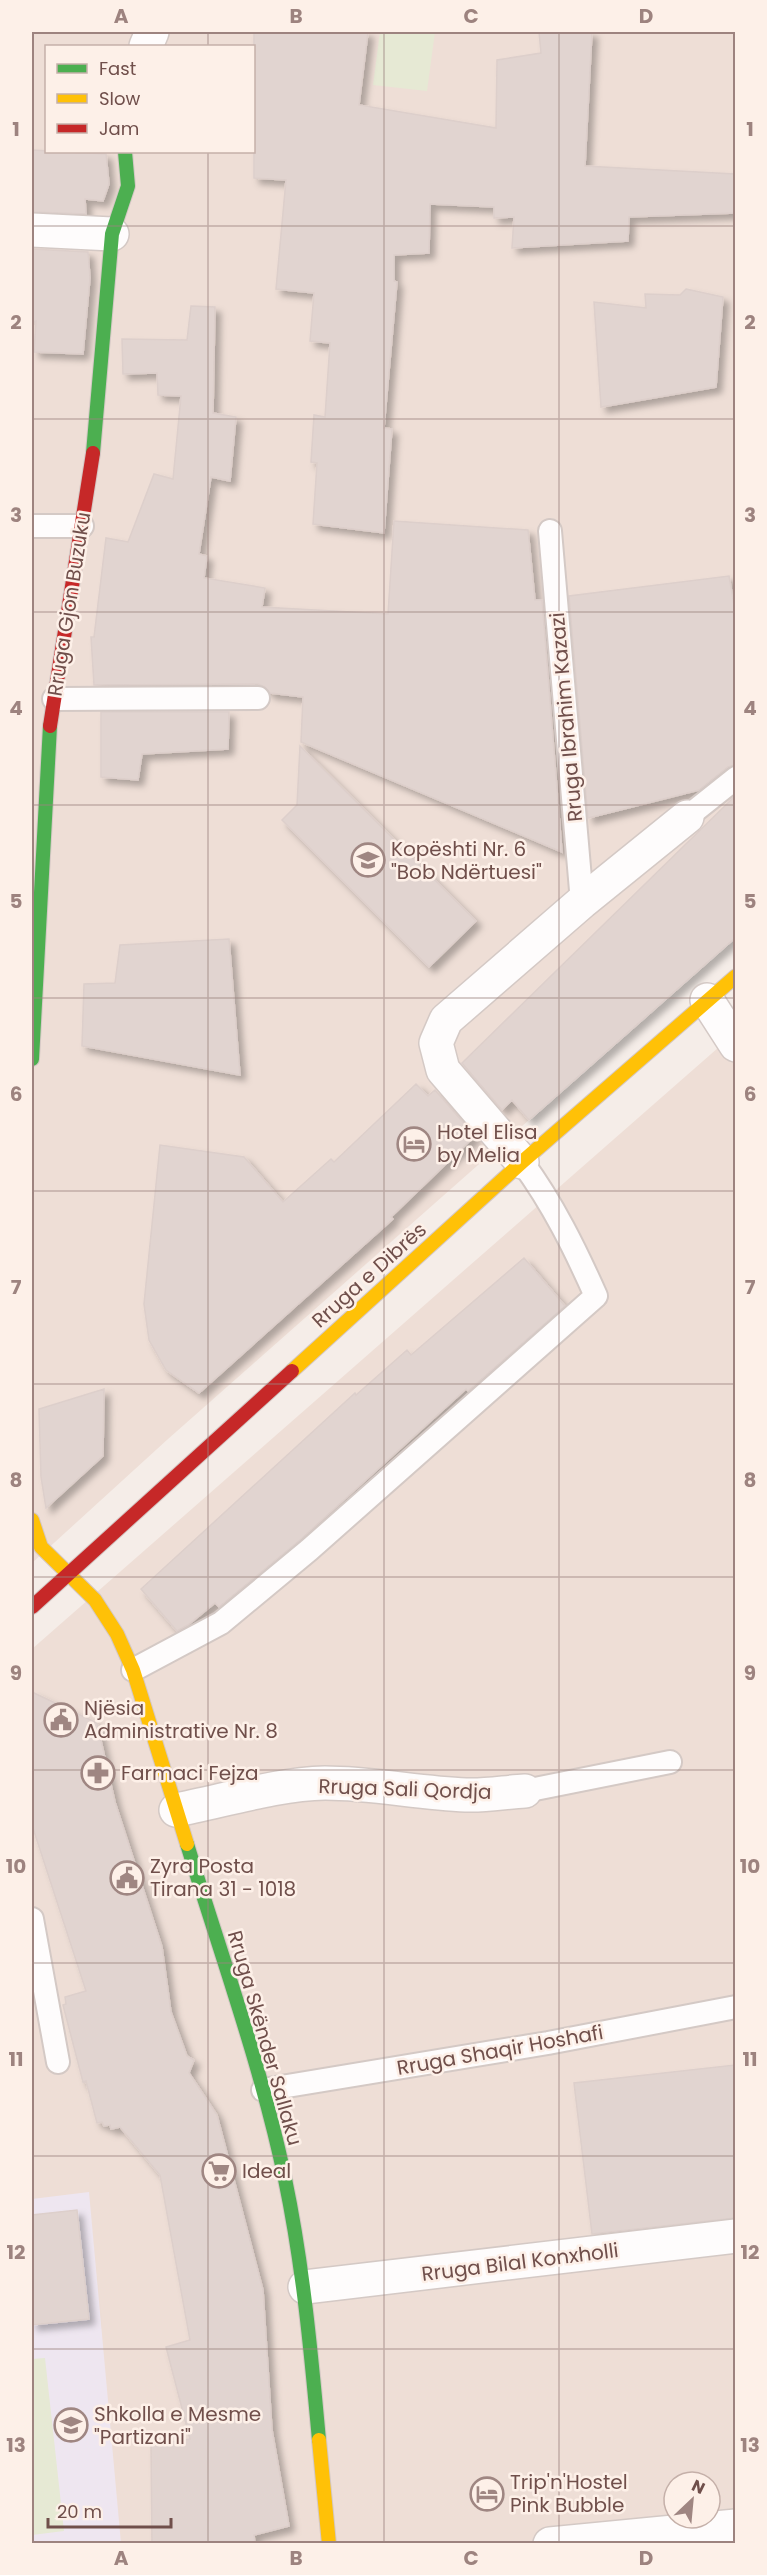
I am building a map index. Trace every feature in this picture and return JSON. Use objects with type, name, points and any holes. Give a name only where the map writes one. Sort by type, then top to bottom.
[{"type":"street","name":"Rruga Gjon Buzuku","points":[[32,1059],[41,729],[54,699],[95,441],[112,234],[128,186],[125,153]]},
{"type":"street","points":[[32,230],[112,234]]},
{"type":"street","points":[[522,1162],[443,1070],[436,1042],[446,1020],[582,902],[687,817]]},
{"type":"street","name":"Rruga e Dibrës","points":[[32,1607],[522,1162],[735,976]]},
{"type":"street","points":[[707,1000],[735,1045]]},
{"type":"street","points":[[32,1520],[41,1547],[69,1574]]},
{"type":"street","name":"Rruga Skënder Sallaku","points":[[69,1574],[95,1599],[117,1634],[134,1670],[263,2090],[285,2178],[305,2287],[329,2544]]},
{"type":"street","name":"Rruga Sali Qordja","points":[[176,1810],[269,1791],[321,1784],[366,1783],[413,1791],[469,1796],[525,1791]]},
{"type":"street","name":"Rruga Bilal Konxholli","points":[[305,2287],[735,2236]]},
{"type":"street","points":[[550,2544],[735,2526]]},
{"type":"lane","points":[[32,526],[82,526]]},
{"type":"lane","name":"Rruga Ibrahim Kazazi","points":[[550,531],[582,902]]},
{"type":"lane","points":[[54,699],[258,698]]},
{"type":"lane","points":[[687,817],[735,778]]},
{"type":"lane","points":[[134,1670],[221,1623],[309,1550],[596,1296],[567,1231],[541,1187],[522,1162]]},
{"type":"lane","name":"Rruga Sali Qordja","points":[[525,1791],[670,1762]]},
{"type":"lane","points":[[32,1919],[58,2062]]},
{"type":"lane","name":"Rruga Shaqir Hoshafi","points":[[263,2090],[548,2043],[735,2007]]},
{"type":"shaded area","points":[[32,32],[735,32],[735,938],[168,1439],[32,1563]]},
{"type":"shaded area","points":[[735,1033],[735,2543],[32,2543],[32,1649]]},
{"type":"shaded area","name":"Shkolla e Mesme \"Partizani\"","points":[[89,2192],[121,2543],[32,2543],[32,2199]]},
{"type":"green space","points":[[380,32],[435,32],[427,91],[373,85]]},
{"type":"green space","points":[[45,2358],[64,2531],[32,2535],[32,2359]]},
{"type":"building","points":[[254,32],[368,32],[359,105],[496,128],[497,60],[541,53],[539,32],[592,32],[585,166],[735,174],[735,213],[629,217],[628,241],[512,248],[514,217],[494,218],[494,207],[430,204],[429,253],[394,255],[394,281],[397,282],[384,428],[392,429],[384,533],[313,524],[317,463],[311,462],[314,415],[325,417],[330,343],[310,341],[314,293],[276,289],[286,180],[254,178]]},
{"type":"building","points":[[32,150],[45,151],[45,153],[106,154],[109,184],[103,201],[85,199],[86,214],[32,212]]},
{"type":"building","points":[[32,249],[88,252],[90,278],[83,354],[34,352],[36,321],[32,322]]},
{"type":"building","points":[[686,289],[723,297],[716,387],[601,407],[594,302],[646,308],[645,294],[680,295]]},
{"type":"building","points":[[191,306],[215,307],[213,413],[236,417],[230,481],[211,477],[199,554],[207,556],[204,578],[265,588],[262,607],[388,614],[394,521],[528,530],[535,600],[542,600],[562,852],[301,742],[303,697],[270,693],[258,684],[94,685],[91,637],[94,637],[106,538],[128,542],[154,474],[173,479],[181,396],[158,395],[157,373],[123,374],[122,339],[187,340]]},
{"type":"building","points":[[729,576],[735,611],[735,765],[728,767],[699,790],[588,818],[569,596]]},
{"type":"building","points":[[101,712],[229,712],[228,749],[142,754],[138,780],[101,777]]},
{"type":"building","name":"Kopështi Nr. 6 \"Bob Ndërtuesi\"","points":[[300,746],[476,921],[429,967],[282,820],[297,805]]},
{"type":"building","points":[[735,796],[735,938],[529,1120],[512,1100],[502,1110],[462,1063]]},
{"type":"building","points":[[229,939],[240,1075],[82,1046],[84,984],[115,983],[120,945]]},
{"type":"building","points":[[416,1084],[428,1096],[435,1090],[475,1136],[391,1217],[393,1219],[199,1393],[166,1370],[149,1340],[144,1304],[160,1145],[244,1157],[283,1202],[331,1159],[334,1162]]},
{"type":"building","points":[[524,1258],[565,1306],[468,1391],[466,1389],[300,1540],[219,1607],[215,1603],[177,1631],[141,1589],[355,1393],[356,1395],[407,1350],[411,1355]]},
{"type":"building","points":[[104,1389],[103,1456],[46,1508],[41,1477],[39,1409]]},
{"type":"building","points":[[32,1692],[97,1723],[115,1802],[162,1947],[171,2012],[187,2056],[194,2060],[189,2073],[217,2115],[263,2290],[272,2430],[289,2526],[254,2535],[255,2544],[152,2544],[151,2445],[190,2439],[166,2347],[190,2340],[160,2175],[120,2127],[111,2129],[110,2125],[104,2126],[102,2122],[97,2123],[86,2081],[83,2082],[63,2005],[66,2004],[65,1997],[86,1991],[32,1825]]},
{"type":"building","points":[[735,2065],[735,2218],[592,2234],[574,2083]]},
{"type":"building","points":[[77,2210],[89,2319],[32,2325],[32,2215]]},
{"type":"traffic: fast","points":[[93,453],[112,234],[128,186],[125,153]]},
{"type":"traffic: fast","points":[[32,1059],[50,726]]},
{"type":"traffic: fast","points":[[187,1844],[240,2010],[285,2179],[302,2276],[319,2440]]},
{"type":"traffic: slow","points":[[292,1371],[522,1162],[736,976]]},
{"type":"traffic: slow","points":[[32,1520],[41,1547],[95,1600],[117,1634],[133,1670],[187,1844]]},
{"type":"traffic: slow","points":[[319,2440],[329,2544]]},
{"type":"traffic: jam","points":[[50,726],[93,453]]},
{"type":"traffic: jam","points":[[32,1607],[292,1371]]},
{"type":"place","name":"Kopështi Nr. 6 \"Bob Ndërtuesi\"","points":[[368,860]]},
{"type":"place","name":"Hotel Elisa by Melia","points":[[414,1144]]},
{"type":"place","name":"Njësia Administrative Nr. 8","points":[[61,1720]]},
{"type":"place","name":"Farmaci Fejza","points":[[98,1773]]},
{"type":"place","name":"Zyra Posta Tirana 31 - 1018","points":[[127,1878]]},
{"type":"place","name":"Ideal","points":[[219,2171]]},
{"type":"place","name":"Shkolla e Mesme \"Partizani\"","points":[[71,2425]]},
{"type":"place","name":"Trip'n'Hostel Pink Bubble","points":[[487,2494]]}]
